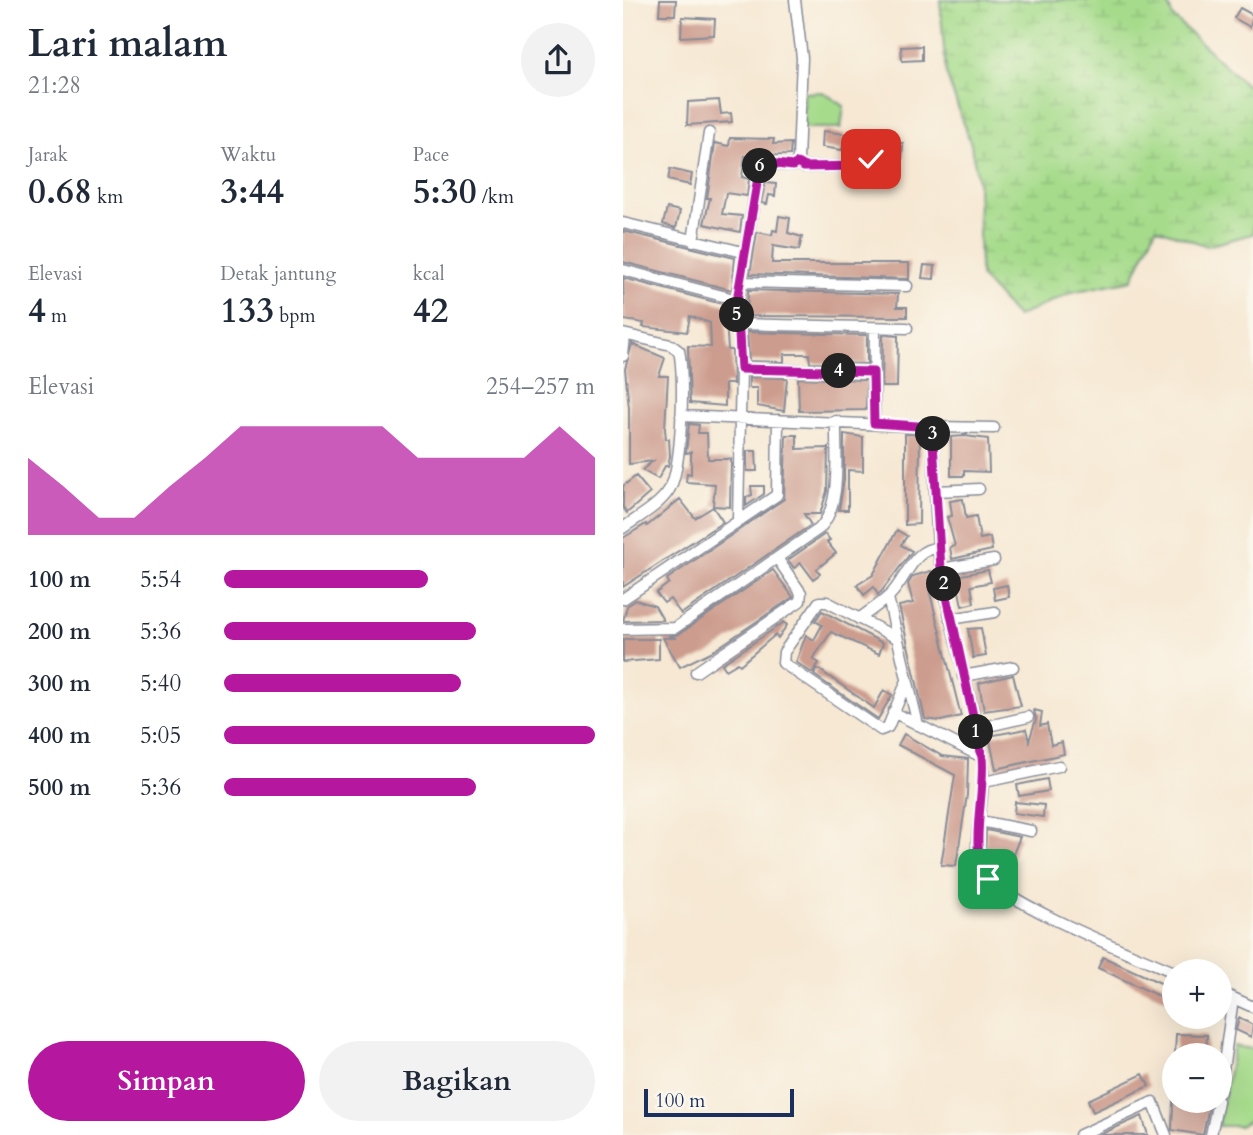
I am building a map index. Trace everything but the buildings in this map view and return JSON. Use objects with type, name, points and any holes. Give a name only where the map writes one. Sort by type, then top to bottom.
[{"type":"street","points":[[795,0],[802,58],[797,163]]},
{"type":"street","points":[[693,241],[709,133]]},
{"type":"street","points":[[797,163],[804,167],[858,166],[871,159]]},
{"type":"street","points":[[738,520],[741,369],[737,300],[743,252],[760,166],[768,163],[793,166],[797,163]]},
{"type":"street","points":[[623,223],[743,252]]},
{"type":"street","points":[[623,270],[737,300]]},
{"type":"street","points":[[740,282],[907,286]]},
{"type":"street","points":[[737,324],[907,328]]},
{"type":"street","points":[[874,327],[874,423]]},
{"type":"street","points":[[623,356],[624,334],[671,345],[679,351],[681,416],[675,478],[670,489],[663,499],[623,528]]},
{"type":"street","points":[[741,369],[873,372]]},
{"type":"street","points":[[681,416],[994,428]]},
{"type":"street","points":[[623,599],[777,494],[778,420]]},
{"type":"street","points":[[623,629],[675,628],[819,528],[831,515],[835,421]]},
{"type":"street","points":[[932,427],[941,569],[982,757],[984,782],[978,852],[980,870],[988,879],[1031,906],[1162,967]]},
{"type":"street","points":[[937,491],[979,489]]},
{"type":"street","points":[[859,619],[888,597],[918,555],[928,549],[939,548]]},
{"type":"street","points":[[696,672],[800,601],[800,593],[776,558]]},
{"type":"street","points":[[941,569],[995,560]]},
{"type":"street","points":[[888,597],[895,638],[918,725]]},
{"type":"street","points":[[895,638],[827,602],[816,603],[784,652],[783,663],[877,728],[886,729],[906,683]]},
{"type":"street","points":[[950,619],[995,612]]},
{"type":"street","points":[[963,676],[1013,667]]},
{"type":"street","points":[[894,712],[982,757]]},
{"type":"street","points":[[975,729],[1028,717]]},
{"type":"street","points":[[984,782],[1059,766]]},
{"type":"street","points":[[980,821],[1031,831]]},
{"type":"street","points":[[1227,1043],[1233,999],[1253,1007]]},
{"type":"street","points":[[1080,1135],[1153,1102],[1166,1135]]},
{"type":"street","points":[[1211,1135],[1216,1113]]},
{"type":"green space","points":[[940,0],[1166,0],[1173,17],[1246,85],[1253,87],[1253,234],[1207,246],[1156,228],[1132,280],[1072,292],[1017,317],[980,276],[978,181],[971,144],[946,73]]},
{"type":"green space","points":[[823,92],[844,106],[841,128],[804,128],[804,93]]},
{"type":"green space","points":[[1234,1046],[1253,1049],[1253,1118],[1240,1126],[1218,1126],[1221,1113],[1232,1113]]},
{"type":"route","points":[[871,159],[865,165],[858,166],[804,167],[797,163],[793,166],[763,163],[760,166],[743,252],[737,300],[741,369],[873,372],[874,423],[932,427],[941,569],[982,757],[984,782],[978,852],[980,870],[988,879]]}]
